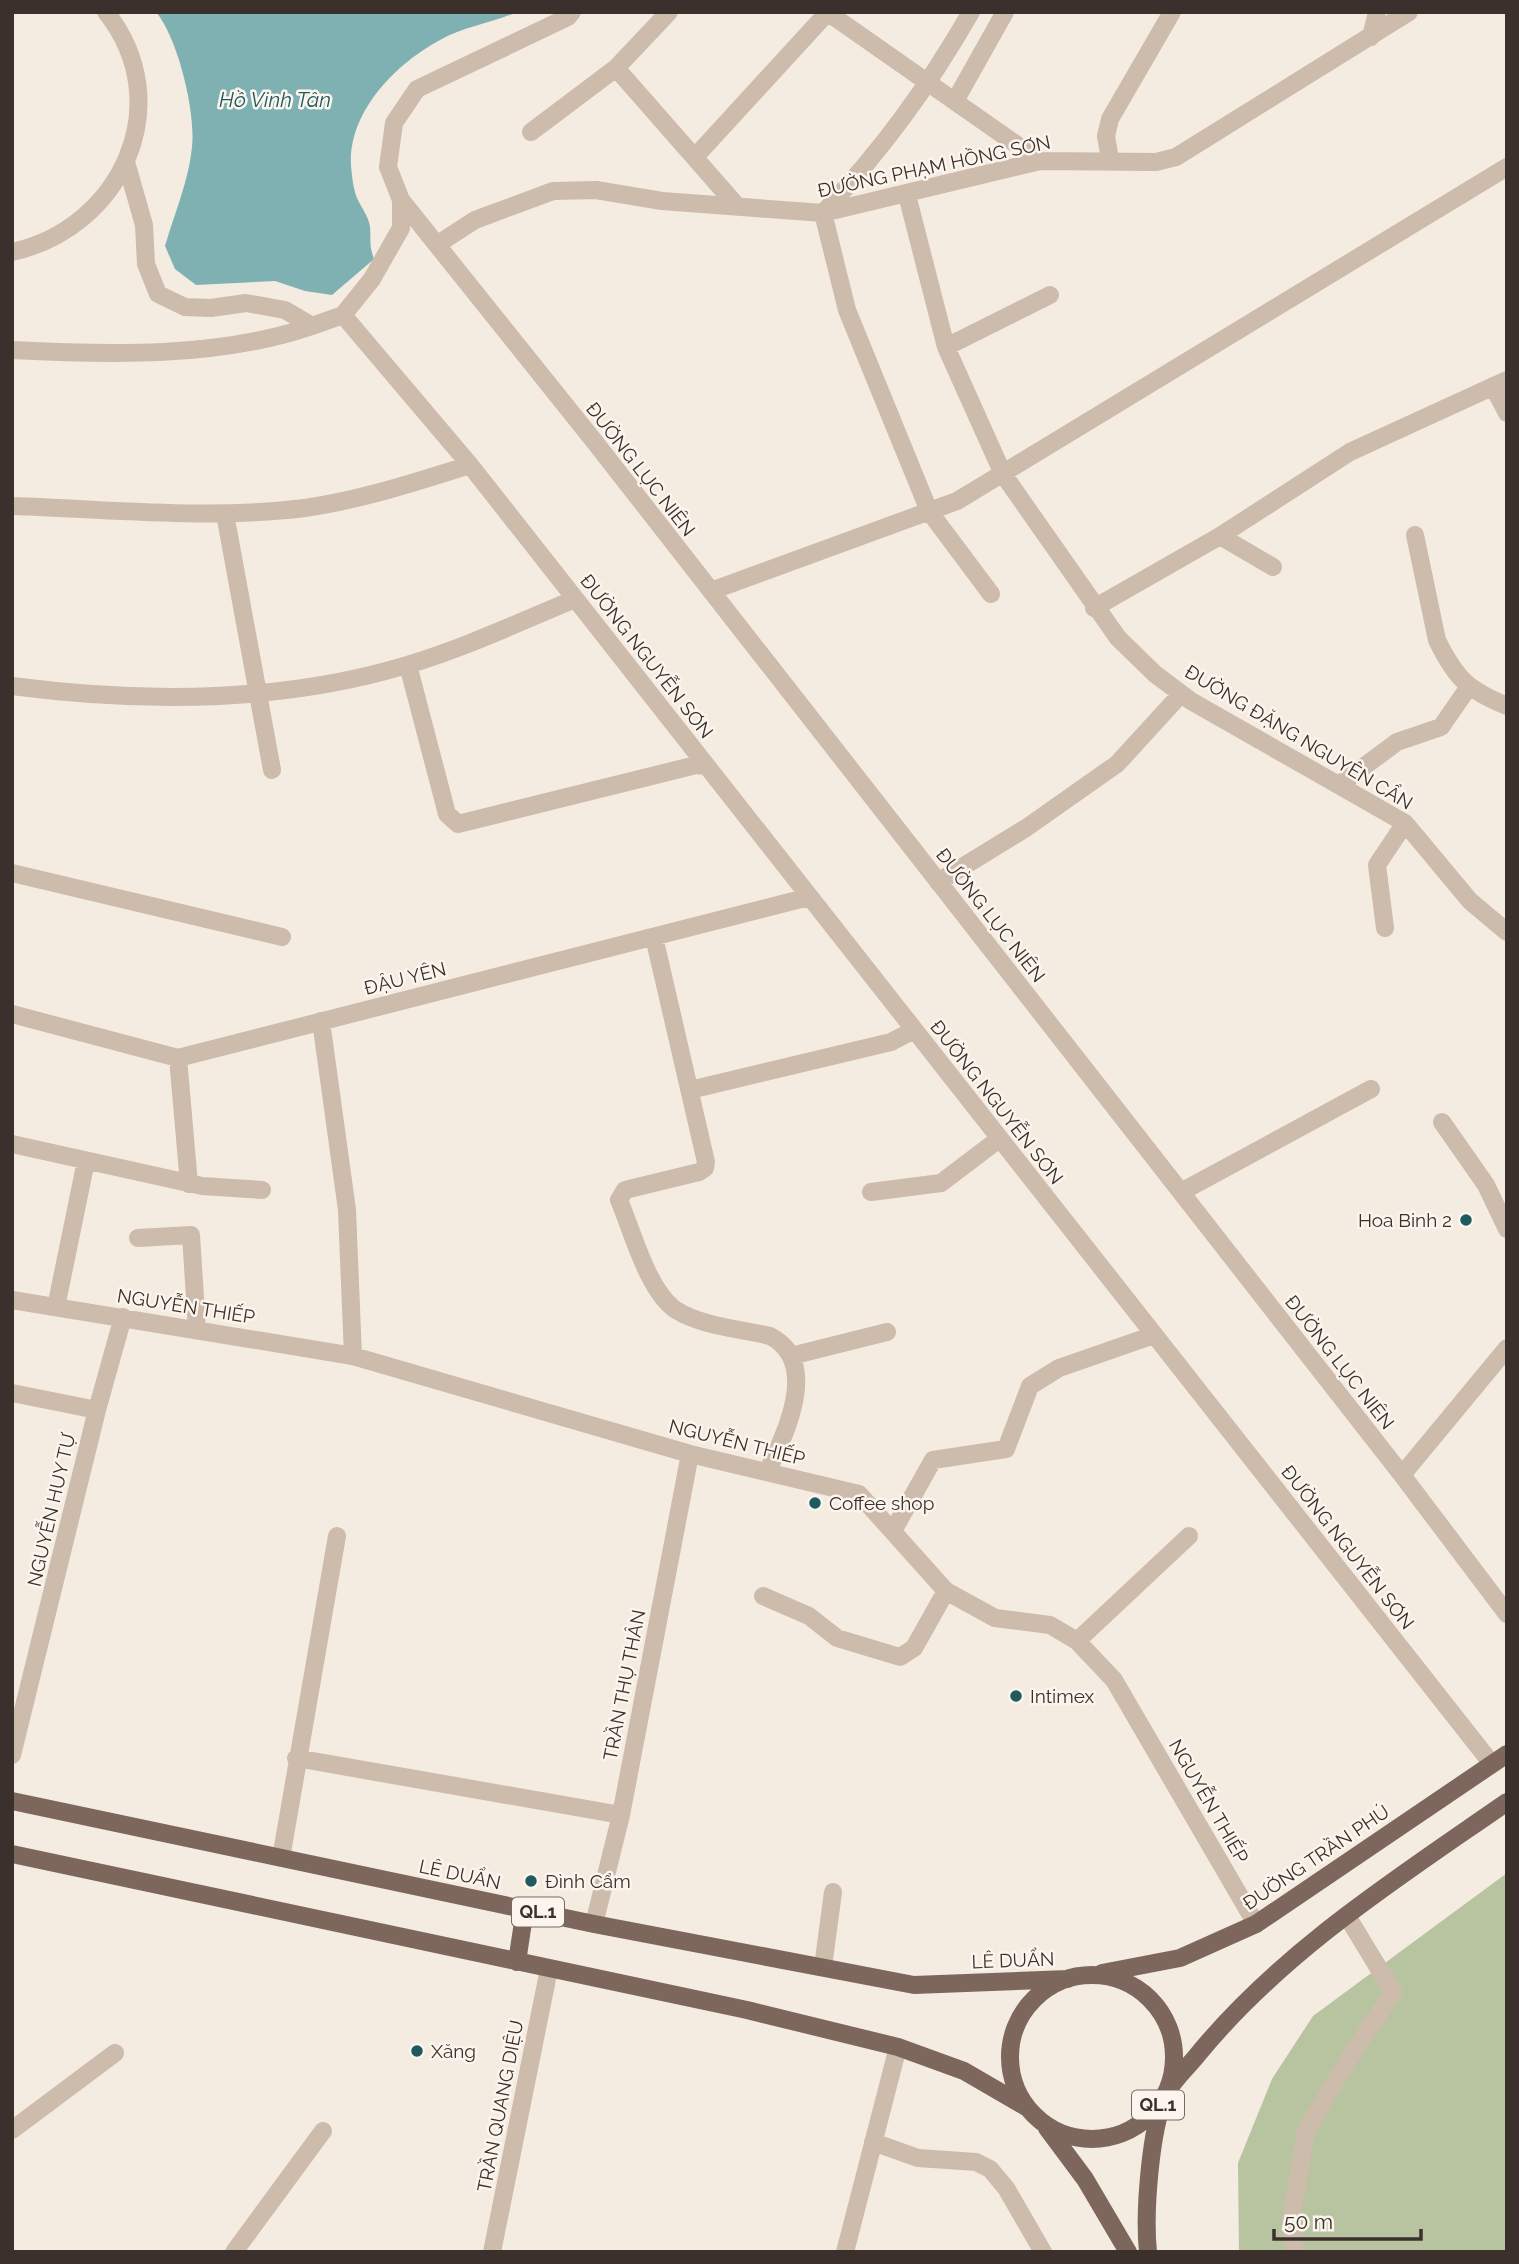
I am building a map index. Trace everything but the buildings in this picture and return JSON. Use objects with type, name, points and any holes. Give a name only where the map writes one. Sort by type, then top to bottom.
[{"type":"main road","name":"ĐƯỜNG TRẦN PHÚ","points":[[1094,1975],[1180,1958],[1256,1924],[1499,1759]]},
{"type":"main road","name":"LÊ DUẨN","points":[[12,1801],[594,1924],[914,1985],[1068,1979]]},
{"type":"main road","name":"QL.1","points":[[12,1854],[747,2010],[898,2047],[964,2071],[1026,2107],[1045,2125],[1070,2137],[1098,2140],[1126,2132],[1149,2117],[1219,2030],[1295,1957],[1347,1916],[1507,1802]]},
{"type":"main road","points":[[517,1962],[525,1909]]},
{"type":"main road","name":"QL.1","points":[[1026,2107],[1014,2084],[1010,2058],[1014,2032],[1026,2009],[1045,1990],[1068,1979],[1094,1975],[1120,1979],[1143,1992],[1162,2012],[1173,2039],[1175,2067],[1166,2094]]},
{"type":"main road","points":[[1148,2252],[1146,2233],[1150,2163],[1166,2094]]},
{"type":"main road","points":[[1045,2125],[1085,2179],[1128,2252]]},
{"type":"street","points":[[12,252],[34,247],[72,228],[104,199],[126,162],[137,121],[136,79],[123,38],[106,12]]},
{"type":"street","points":[[12,350],[125,354],[246,343],[285,335],[343,315],[372,279],[401,228],[401,200],[388,167],[394,123],[417,89],[459,66],[520,42],[568,17],[572,12]]},
{"type":"street","points":[[531,132],[616,68],[669,12]]},
{"type":"street","points":[[695,157],[828,12],[1040,161]]},
{"type":"street","points":[[971,12],[930,83],[897,128],[823,213],[847,310],[929,511],[991,594]]},
{"type":"street","points":[[955,101],[1005,12]]},
{"type":"street","points":[[1110,159],[1106,136],[1110,119],[1172,12]]},
{"type":"street","points":[[1371,37],[1377,12]]},
{"type":"street","name":"ĐƯỜNG PHẠM HỒNG SƠN","points":[[438,244],[475,220],[553,191],[596,190],[662,201],[823,213],[1040,161],[1110,159],[1156,162],[1176,157],[1409,12]]},
{"type":"street","points":[[616,68],[737,206]]},
{"type":"street","points":[[126,162],[144,225],[146,264],[158,294],[185,307],[211,308],[246,303],[285,310],[312,326]]},
{"type":"street","points":[[711,591],[957,501],[1507,167]]},
{"type":"street","name":"ĐƯỜNG ĐẶNG NGUYÊN CẨN","points":[[907,195],[946,347],[1003,474],[1094,608],[1137,658],[1181,694],[1405,823],[1470,901],[1507,932]]},
{"type":"street","name":"ĐƯỜNG LỤC NIÊN","points":[[401,200],[711,591],[1402,1475],[1507,1614]]},
{"type":"street","points":[[946,347],[1050,295]]},
{"type":"street","name":"ĐƯỜNG NGUYỄN SƠN","points":[[343,315],[470,465],[1154,1335],[1499,1759]]},
{"type":"street","points":[[1094,608],[1220,536],[1350,452],[1500,383],[1507,413]]},
{"type":"street","points":[[12,506],[225,514],[318,505],[381,492],[470,465]]},
{"type":"street","points":[[225,514],[272,770]]},
{"type":"street","points":[[1415,535],[1437,640],[1468,688],[1507,706]]},
{"type":"street","points":[[1220,536],[1273,567]]},
{"type":"street","points":[[12,686],[152,696],[256,693],[319,685],[408,665],[575,599]]},
{"type":"street","points":[[408,665],[447,814],[458,824],[696,765],[706,766]]},
{"type":"street","points":[[1339,785],[1397,742],[1441,727],[1468,688]]},
{"type":"street","points":[[938,882],[1026,828],[1117,764],[1181,694]]},
{"type":"street","points":[[1385,928],[1377,865],[1405,823]]},
{"type":"street","points":[[12,873],[282,937]]},
{"type":"street","name":"ĐẬU YÊN","points":[[12,1014],[178,1058],[809,897]]},
{"type":"street","points":[[654,937],[690,1090],[705,1168],[699,1172],[625,1190],[619,1200],[653,1283],[668,1304],[690,1317],[770,1336],[779,1340],[791,1356],[794,1366],[793,1416],[767,1472]]},
{"type":"street","points":[[321,1021],[347,1210],[353,1356]]},
{"type":"street","points":[[690,1090],[891,1042],[910,1032],[911,1026]]},
{"type":"street","points":[[178,1058],[189,1184]]},
{"type":"street","points":[[1181,1192],[1371,1089]]},
{"type":"street","points":[[1442,1122],[1486,1185],[1507,1229]]},
{"type":"street","points":[[872,1192],[942,1183],[999,1139]]},
{"type":"street","points":[[12,1144],[189,1184],[262,1190]]},
{"type":"street","points":[[55,1307],[86,1161]]},
{"type":"street","points":[[138,1238],[191,1235],[197,1329]]},
{"type":"street","name":"NGUYỄN THIẾP","points":[[12,1300],[353,1356],[690,1454],[859,1494],[946,1591],[995,1618],[1050,1625],[1077,1642],[1114,1680],[1256,1924]]},
{"type":"street","name":"NGUYỄN HUY TỰ","points":[[12,1755],[97,1410],[123,1317]]},
{"type":"street","points":[[791,1356],[887,1332]]},
{"type":"street","points":[[893,1531],[933,1460],[1006,1449],[1030,1386],[1059,1368],[1154,1335]]},
{"type":"street","points":[[1402,1475],[1507,1348]]},
{"type":"street","points":[[12,1393],[97,1410]]},
{"type":"street","name":"TRẦN THỤ THÂN","points":[[594,1924],[621,1815],[690,1454]]},
{"type":"street","points":[[281,1858],[296,1758],[337,1536]]},
{"type":"street","points":[[1077,1642],[1189,1536]]},
{"type":"street","points":[[763,1596],[810,1616],[837,1638],[900,1657],[914,1648],[946,1591]]},
{"type":"street","points":[[296,1758],[621,1815]]},
{"type":"street","points":[[823,1967],[833,1892]]},
{"type":"street","points":[[1295,2252],[1291,2221],[1306,2131],[1393,1992],[1347,1916]]},
{"type":"street","name":"TRẦN QUANG DIỆU","points":[[492,2252],[549,1969]]},
{"type":"street","points":[[845,2252],[898,2047]]},
{"type":"street","points":[[12,2130],[115,2053]]},
{"type":"street","points":[[234,2252],[323,2131]]},
{"type":"street","points":[[873,2143],[918,2158],[975,2162],[990,2169],[1006,2188],[1043,2252]]},
{"type":"green space","points":[[1507,1873],[1507,2252],[1239,2252],[1238,2163],[1272,2079],[1313,2016]]},
{"type":"water","name":"Hồ Vinh Tân","points":[[156,12],[517,12],[440,40],[392,75],[378,91],[358,126],[352,146],[351,166],[356,194],[369,223],[374,259],[332,295],[305,291],[275,281],[196,285],[175,269],[165,246],[188,172],[193,133],[184,76],[171,39]]},
{"type":"place","name":"Hoa Binh 2","points":[[1466,1220]]},
{"type":"place","name":"Coffee shop","points":[[815,1503]]},
{"type":"place","name":"Intimex","points":[[1016,1696]]},
{"type":"place","name":"Đình Cẩm","points":[[531,1881]]},
{"type":"place","name":"Xăng","points":[[417,2051]]}]
